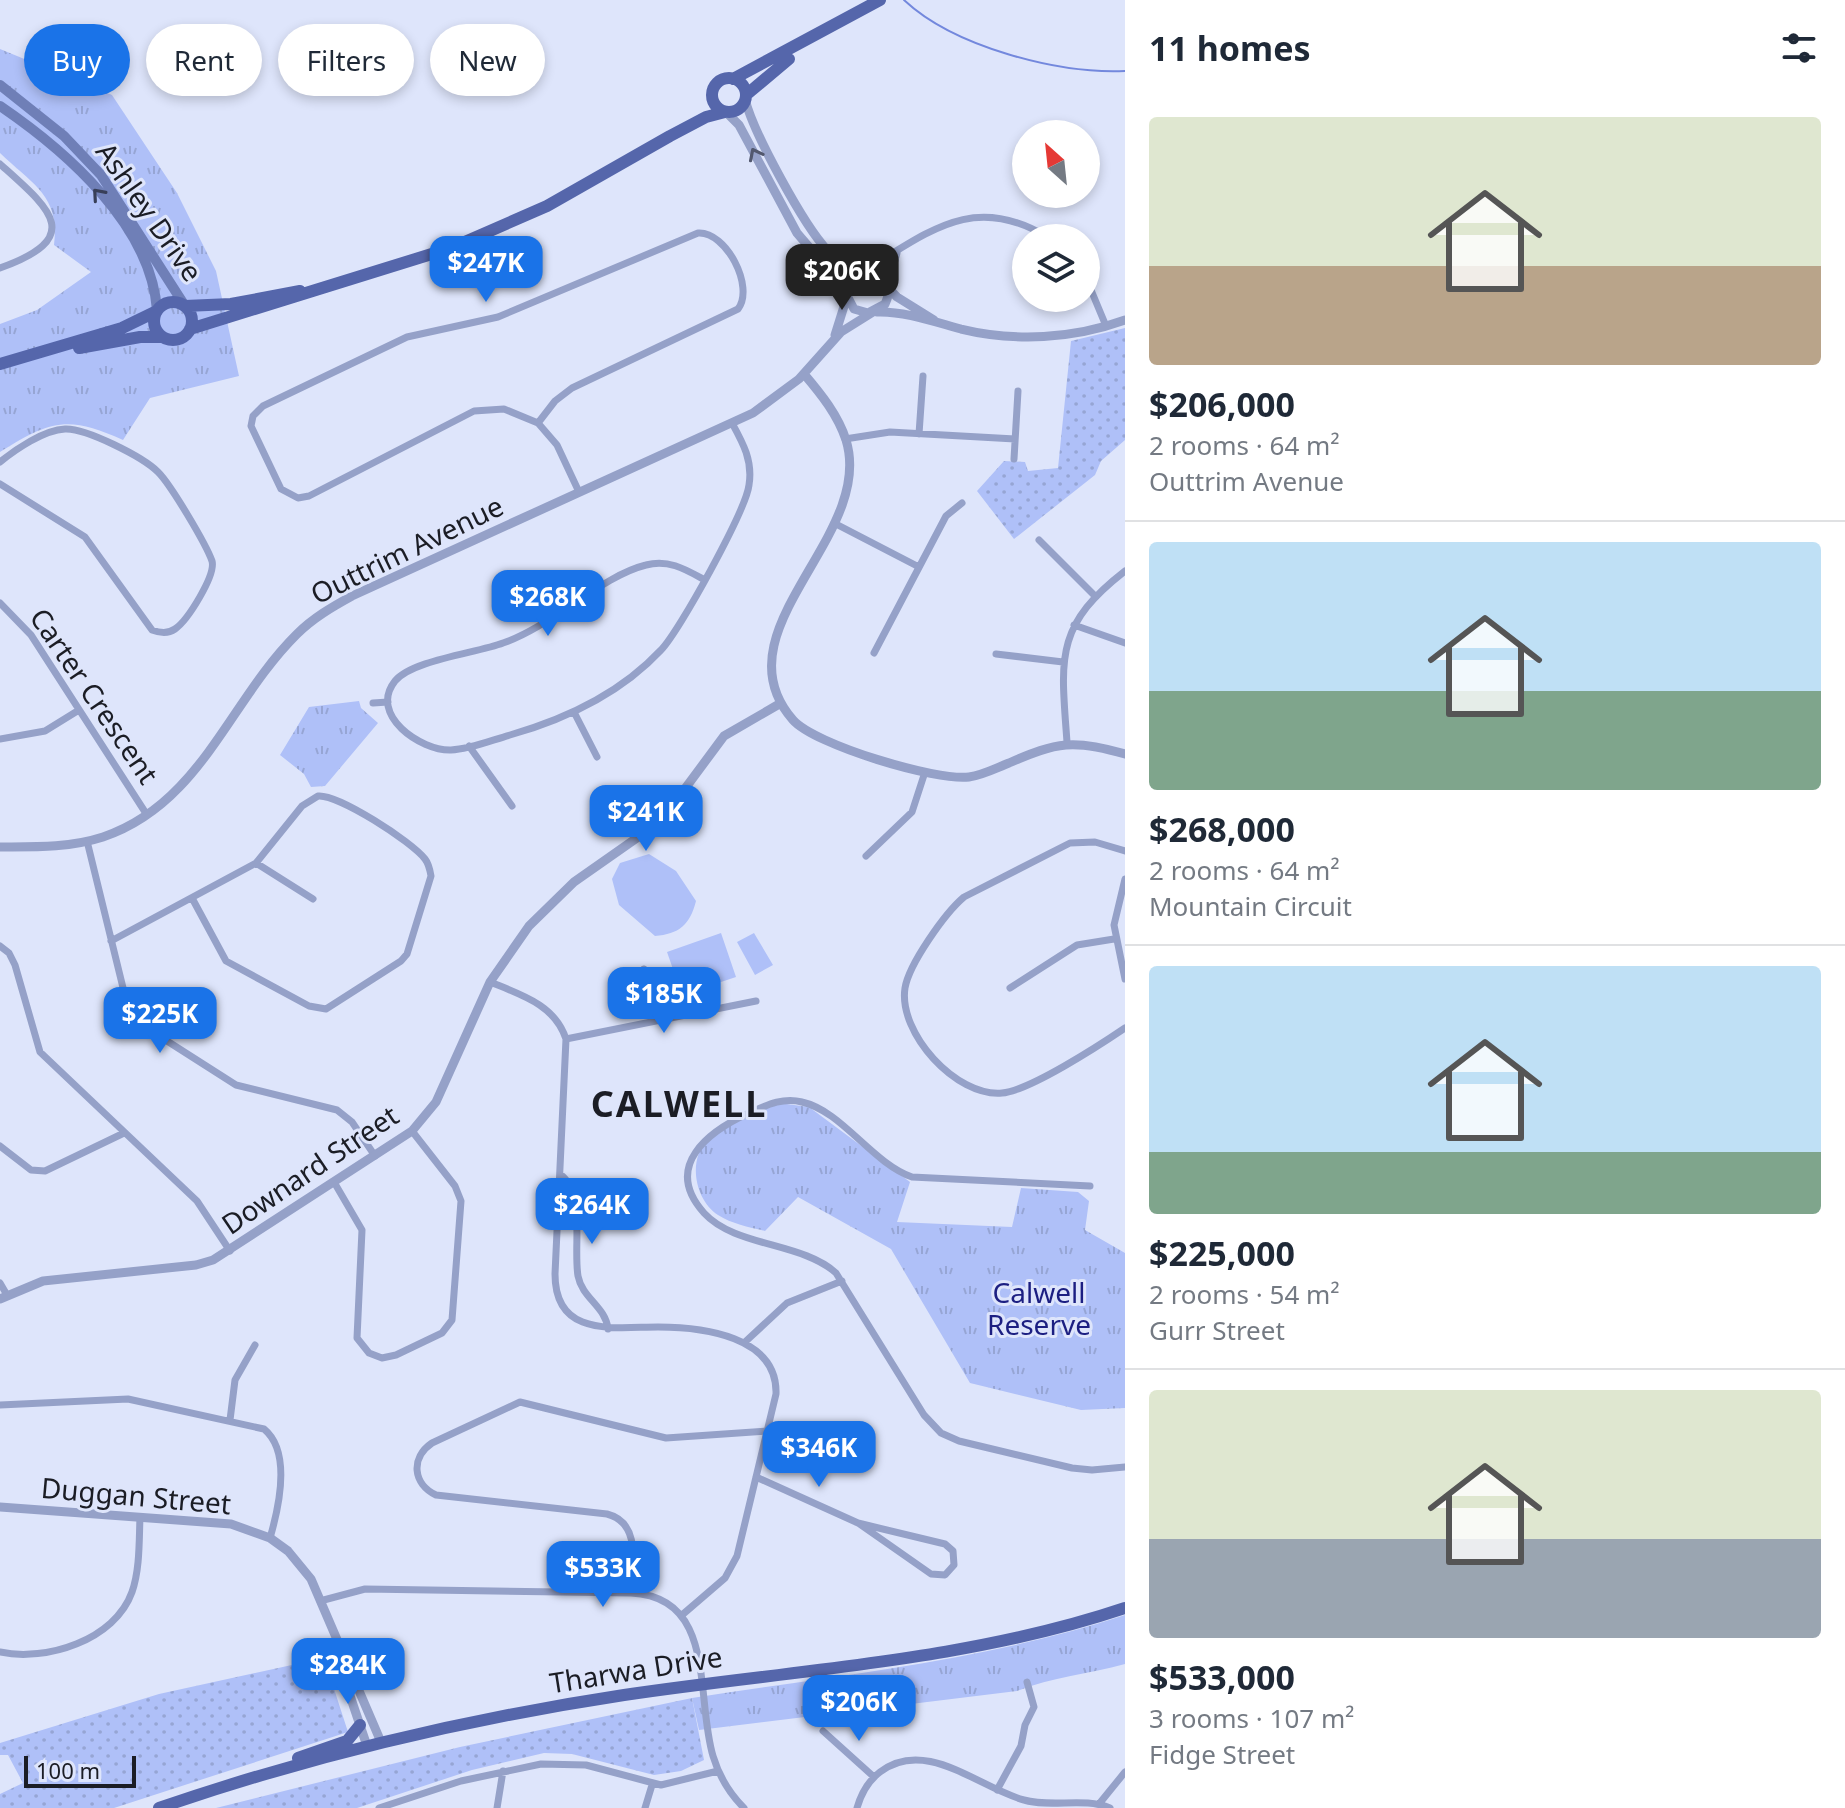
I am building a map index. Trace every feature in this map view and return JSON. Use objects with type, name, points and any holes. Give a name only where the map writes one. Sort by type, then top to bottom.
[{"type":"main road","points":[[670,136],[704,108],[721,80],[733,79],[876,2]]},
{"type":"main road","points":[[36,354],[140,337],[180,338],[190,329],[402,266],[499,228],[593,182],[706,117],[737,110],[755,84],[837,24]]},
{"type":"main road","points":[[733,79],[743,87],[746,97]]},
{"type":"main road","name":"Ashley Drive","points":[[0,85],[64,136],[101,175],[185,306]]},
{"type":"main road","points":[[712,93],[716,106],[725,112]]},
{"type":"main road","name":"Ashley Drive","points":[[0,106],[51,146],[121,222],[150,271],[157,311]]},
{"type":"main road","points":[[0,364],[122,328],[171,302],[185,306],[231,304],[334,286]]},
{"type":"main road","points":[[185,306],[191,315],[190,329]]},
{"type":"main road","points":[[157,311],[154,324],[163,337]]},
{"type":"main road","name":"Tharwa Drive","points":[[159,1808],[278,1770],[381,1742],[548,1708],[1002,1641],[1125,1608]]},
{"type":"main road","points":[[278,1770],[294,1759],[347,1741],[360,1725]]},
{"type":"street","points":[[746,97],[805,222],[842,264],[880,274],[897,297],[939,322]]},
{"type":"street","points":[[725,112],[739,125],[797,233],[854,309],[892,311],[973,331],[1024,336],[1077,333],[1125,320]]},
{"type":"street","points":[[0,164],[41,201],[51,224],[46,244],[38,252],[0,268]]},
{"type":"street","points":[[845,293],[853,274],[866,270],[930,230],[974,217],[1021,224]]},
{"type":"street","points":[[538,423],[555,401],[572,388],[738,309],[743,300],[744,286],[719,238],[709,233],[698,233],[498,317],[407,337],[263,406],[253,416],[251,426],[281,489],[298,498],[309,496],[474,411],[504,409],[538,423],[557,445],[579,492]]},
{"type":"street","points":[[874,312],[885,304],[890,267],[898,251]]},
{"type":"street","name":"Outtrim Avenue","points":[[832,342],[844,317],[845,293]]},
{"type":"street","name":"Outtrim Avenue","points":[[0,847],[54,846],[87,841],[118,831],[147,815],[194,773],[281,651],[318,616],[352,596],[732,423],[765,405],[802,377],[832,342],[874,312]]},
{"type":"street","points":[[1100,312],[1106,326]]},
{"type":"street","points":[[919,434],[923,376]]},
{"type":"street","points":[[802,377],[822,399],[845,439],[849,482],[834,523],[775,639],[772,672],[781,703],[799,727],[822,741],[949,777],[975,776],[1046,746],[1067,742],[1091,744],[1125,754]]},
{"type":"street","points":[[1014,459],[1018,391]]},
{"type":"street","points":[[703,579],[675,565],[643,566],[520,637],[404,673],[391,688],[388,702],[399,727],[426,745],[450,750],[575,714],[663,649],[703,579],[750,485],[748,455],[732,423]]},
{"type":"street","points":[[0,462],[48,433],[69,429],[84,431],[150,465],[164,478],[211,561],[211,578],[176,628],[163,633],[152,630],[85,537],[0,484]]},
{"type":"street","points":[[845,439],[878,433],[1015,439]]},
{"type":"street","points":[[874,653],[946,516],[962,503]]},
{"type":"street","points":[[834,523],[919,567]]},
{"type":"street","points":[[1039,540],[1095,596]]},
{"type":"street","points":[[1067,742],[1063,662],[1074,625],[1095,596],[1125,571]]},
{"type":"street","name":"Carter Crescent","points":[[0,603],[31,635],[147,815]]},
{"type":"street","points":[[1074,625],[1125,643]]},
{"type":"street","points":[[996,654],[1063,662]]},
{"type":"street","points":[[373,703],[388,702]]},
{"type":"street","name":"Downard Street","points":[[4,1297],[43,1281],[196,1265],[230,1251],[412,1131],[436,1102],[490,982],[523,933],[553,900],[661,821],[724,736],[781,703]]},
{"type":"street","points":[[0,739],[45,731],[79,710]]},
{"type":"street","points":[[575,714],[597,757]]},
{"type":"street","points":[[469,746],[512,806]]},
{"type":"street","points":[[866,856],[912,812],[925,772]]},
{"type":"street","points":[[111,941],[256,863],[309,799],[322,795],[340,800],[419,853],[430,867],[430,885],[407,954],[338,1005],[318,1009],[226,961],[192,898]]},
{"type":"street","points":[[87,841],[127,1004],[142,1025],[236,1085],[337,1110],[352,1122],[375,1156]]},
{"type":"street","points":[[1125,851],[1095,842],[1070,843],[964,897],[951,909],[913,967],[904,999],[911,1025],[944,1071],[962,1085],[984,1093],[1021,1088],[1125,1028]]},
{"type":"street","points":[[256,863],[313,899]]},
{"type":"street","points":[[1125,879],[1115,911],[1114,939],[1125,979]]},
{"type":"street","points":[[1010,988],[1077,945],[1114,939]]},
{"type":"street","points":[[0,946],[15,965],[40,1052],[197,1201],[230,1251]]},
{"type":"street","points":[[644,969],[655,1021]]},
{"type":"street","points":[[490,982],[547,1009],[560,1022],[566,1039],[555,1274],[557,1294],[577,1320],[608,1329],[675,1327],[745,1342],[761,1353],[774,1375],[776,1394],[732,1568],[682,1615]]},
{"type":"street","points":[[566,1039],[756,1001]]},
{"type":"street","points":[[1090,1186],[912,1177],[894,1167],[818,1108],[799,1101],[772,1103],[723,1125],[706,1137],[694,1154],[690,1175],[693,1195],[704,1213],[727,1229],[821,1262],[842,1281],[924,1415],[941,1433],[959,1441],[1072,1468],[1125,1467]]},
{"type":"street","points":[[334,1182],[362,1230],[356,1328],[362,1346],[373,1356],[387,1358],[442,1333],[454,1316],[461,1201],[455,1186],[412,1131]]},
{"type":"street","points":[[0,1146],[31,1170],[45,1171],[124,1133]]},
{"type":"street","points":[[560,1174],[573,1189],[580,1283],[589,1300],[604,1314],[608,1329]]},
{"type":"street","points":[[745,1342],[787,1303],[842,1281]]},
{"type":"street","points":[[0,1283],[4,1297]]},
{"type":"street","points":[[230,1420],[235,1380],[255,1345]]},
{"type":"street","points":[[0,1405],[128,1399],[264,1429],[278,1445],[281,1462],[270,1538]]},
{"type":"street","points":[[631,1593],[632,1537],[620,1519],[607,1514],[436,1495],[419,1480],[416,1466],[421,1452],[432,1443],[520,1402],[666,1438],[767,1431]]},
{"type":"street","points":[[756,1477],[858,1523],[931,1574],[945,1575],[954,1565],[953,1551],[945,1544],[858,1523]]},
{"type":"street","name":"Duggan Street","points":[[0,1507],[231,1524],[270,1538],[300,1564],[320,1601],[381,1742]]},
{"type":"street","points":[[0,1652],[46,1653],[96,1634],[114,1621],[131,1595],[135,1580],[140,1517]]},
{"type":"street","points":[[320,1601],[365,1589],[631,1593],[660,1598],[682,1615],[693,1635],[710,1744],[718,1771],[744,1808]]},
{"type":"street","name":"Duggan Street","points":[[341,1655],[341,1669],[367,1746]]},
{"type":"street","points":[[997,1790],[1021,1746],[1025,1725],[1034,1707],[1027,1682]]},
{"type":"street","points":[[823,1731],[874,1777]]},
{"type":"street","points":[[857,1808],[874,1777],[897,1763],[923,1760],[997,1790],[1042,1804],[1099,1804],[1110,1808]]},
{"type":"street","points":[[379,1808],[503,1771],[568,1762],[652,1785],[677,1784],[718,1771]]},
{"type":"street","points":[[497,1808],[503,1771]]},
{"type":"street","points":[[1099,1804],[1125,1772]]},
{"type":"street","points":[[645,1808],[652,1785]]},
{"type":"green space","points":[[0,49],[24,59],[24,96],[113,96],[177,193],[216,271],[239,376],[150,398],[123,440],[88,427],[60,425],[33,433],[0,452],[0,324],[37,310],[91,272],[54,245],[55,228],[48,202],[42,192],[0,153]]},
{"type":"green space","points":[[1125,328],[1125,440],[1101,461],[1095,475],[1014,539],[977,491],[1004,461],[1025,462],[1028,471],[1058,468],[1071,341]]},
{"type":"green space","points":[[359,701],[361,708],[378,723],[325,786],[311,787],[304,774],[280,755],[309,707]]},
{"type":"green space","points":[[649,854],[676,871],[696,901],[682,927],[655,936],[619,905],[612,879],[620,863]]},
{"type":"green space","points":[[721,933],[736,977],[682,995],[667,952]]},
{"type":"green space","points":[[754,933],[773,965],[755,975],[737,942]]},
{"type":"green space","name":"Calwell Reserve","points":[[779,1103],[809,1107],[910,1182],[897,1222],[1012,1227],[1021,1188],[1078,1192],[1089,1201],[1085,1230],[1125,1253],[1125,1408],[1081,1410],[970,1383],[891,1249],[798,1197],[765,1231],[729,1221],[710,1208],[696,1179],[701,1148],[723,1127]]},
{"type":"green space","points":[[1125,1615],[1125,1664],[1017,1691],[699,1730],[692,1698],[965,1655],[1072,1631]]},
{"type":"green space","points":[[324,1658],[348,1732],[114,1808],[0,1808],[0,1794],[23,1783],[8,1755],[0,1755],[0,1743],[159,1694]]},
{"type":"green space","points":[[692,1698],[704,1760],[681,1771],[654,1775],[572,1754],[544,1753],[472,1770],[357,1808],[216,1808],[460,1747]]},
{"type":"waterway","points":[[904,0],[950,31],[1008,54],[1069,68],[1125,71]]},
{"type":"district","name":"CALWELL","points":[[679,1104]]}]
